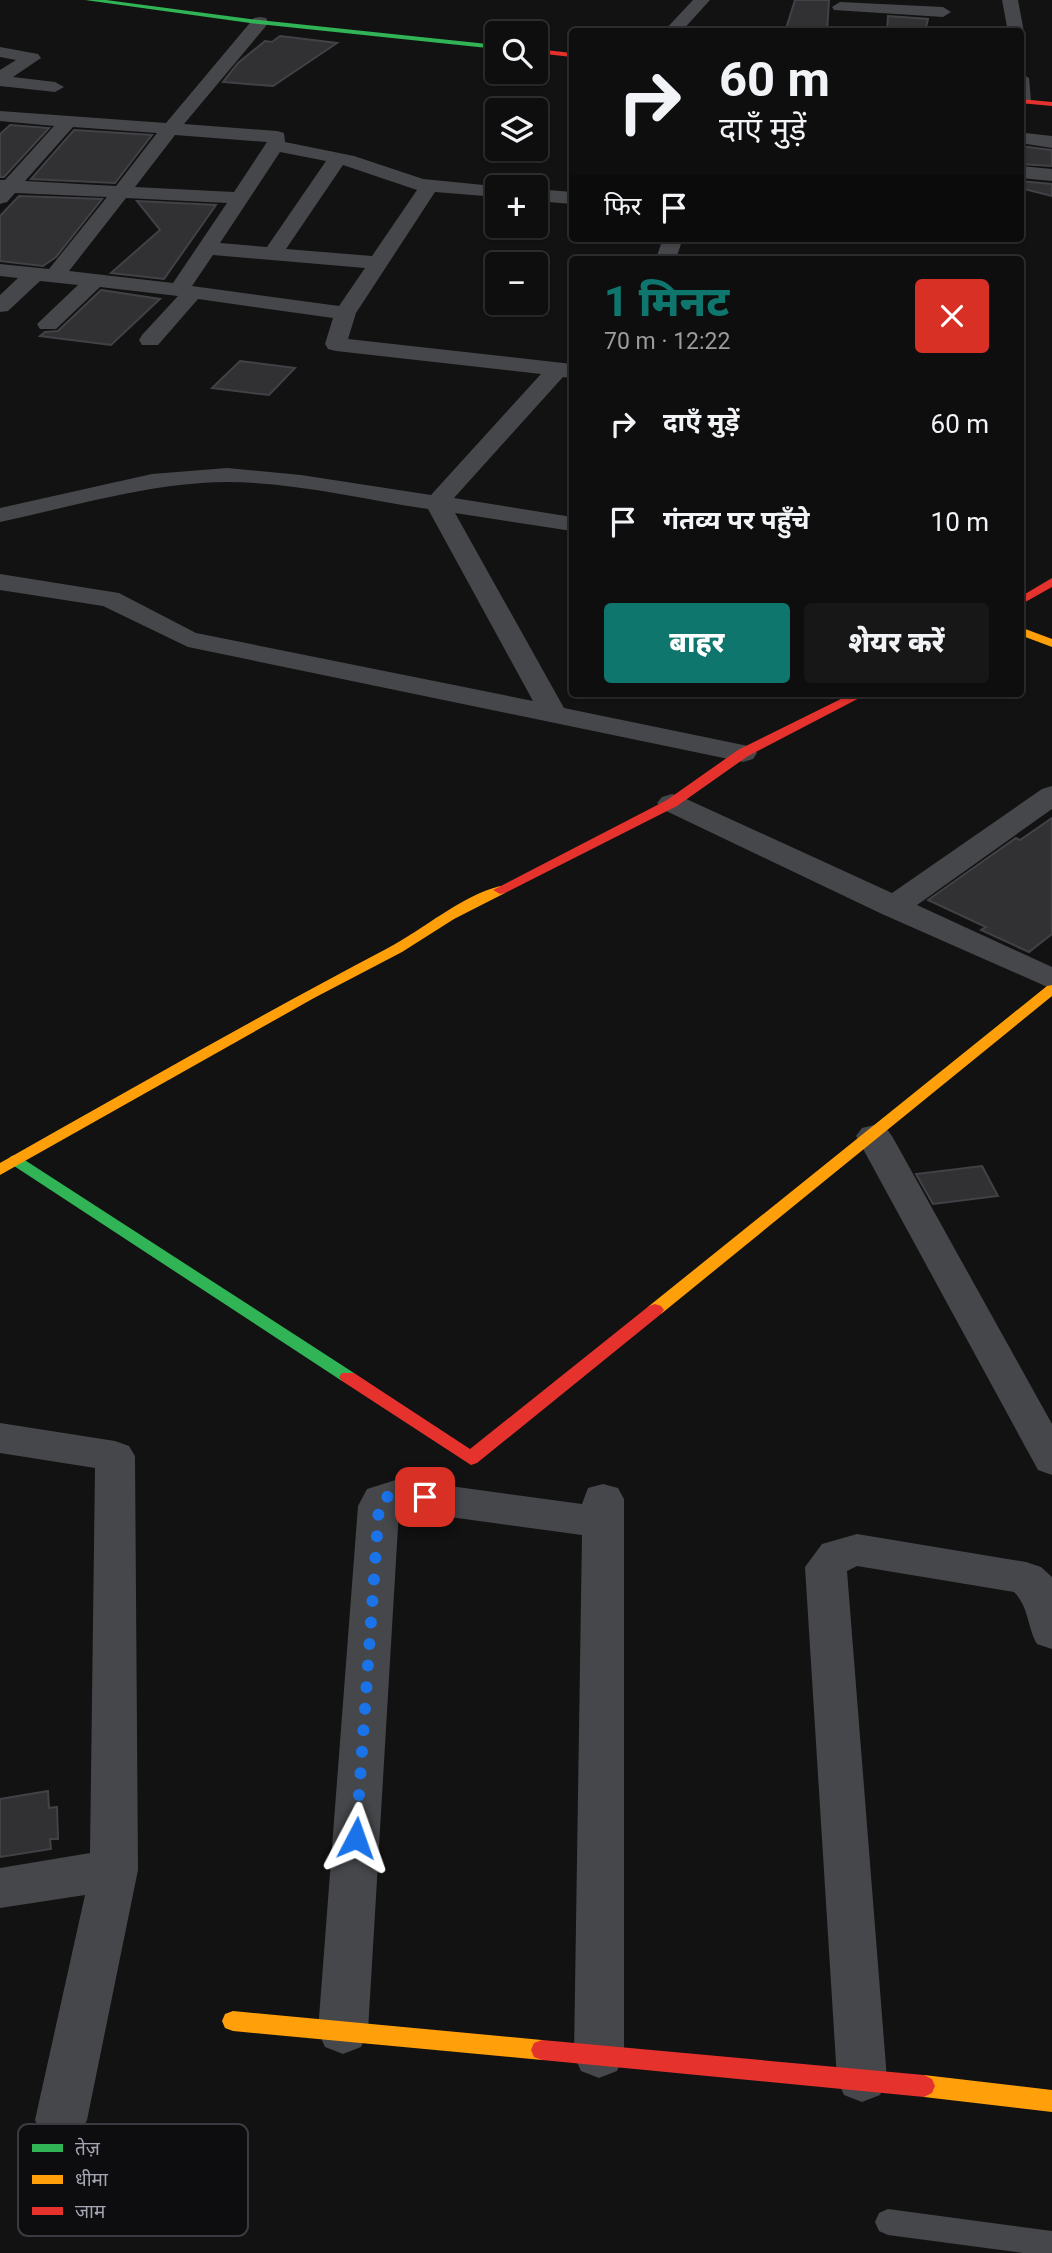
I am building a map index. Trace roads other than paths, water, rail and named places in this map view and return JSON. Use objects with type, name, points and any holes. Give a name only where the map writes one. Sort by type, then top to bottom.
[{"type":"street","points":[[89,0],[260,22],[485,46]]},
{"type":"street","points":[[675,28],[702,0]]},
{"type":"street","points":[[1010,0],[1015,28]]},
{"type":"street","points":[[840,9],[944,6],[945,28]]},
{"type":"street","points":[[0,306],[45,276],[122,192],[172,127],[260,22]]},
{"type":"street","points":[[0,52],[32,58],[0,80]]},
{"type":"street","points":[[548,52],[569,55]]},
{"type":"street","points":[[0,80],[55,88]]},
{"type":"street","points":[[1024,101],[1052,104]]},
{"type":"street","points":[[0,116],[172,127],[278,139],[207,248],[186,291],[150,340]]},
{"type":"street","points":[[4,191],[67,122]]},
{"type":"street","points":[[1026,139],[1052,142]]},
{"type":"street","points":[[275,145],[338,158],[430,185],[485,190]]},
{"type":"street","points":[[272,254],[338,158]]},
{"type":"street","points":[[1024,172],[1052,175]]},
{"type":"street","points":[[430,185],[345,313],[337,344],[565,370]]},
{"type":"street","points":[[4,191],[122,192],[240,198]]},
{"type":"street","points":[[548,196],[569,198]]},
{"type":"street","points":[[207,248],[379,262]]},
{"type":"street","points":[[0,270],[186,291],[345,313]]},
{"type":"street","points":[[48,324],[95,281]]},
{"type":"street","points":[[437,503],[565,370]]},
{"type":"street","points":[[0,515],[152,481],[227,475],[301,482],[569,524]]},
{"type":"street","points":[[437,503],[554,713]]},
{"type":"street","points":[[0,582],[110,599],[188,639],[743,753]]},
{"type":"street","points":[[1024,632],[1052,643]]},
{"type":"street","points":[[0,1170],[397,948],[449,916],[672,803],[743,753],[855,697]]},
{"type":"street","points":[[893,907],[1052,795]]},
{"type":"street","points":[[17,1160],[471,1458],[874,1136],[1047,973],[893,907],[672,803]]},
{"type":"street","points":[[874,1136],[1052,1460]]},
{"type":"street","points":[[0,1438],[115,1456],[114,1870],[61,2120]]},
{"type":"street","points":[[343,2031],[379,1506],[382,1500],[399,1493],[603,1510],[600,2055]]},
{"type":"street","points":[[862,2079],[826,1567],[837,1555],[857,1550],[1026,1578],[1042,1591],[1052,1632]]},
{"type":"street","points":[[0,1888],[114,1870]]},
{"type":"street","points":[[233,2021],[862,2079],[1052,2101]]},
{"type":"lane","points":[[888,2222],[1052,2244]]}]
